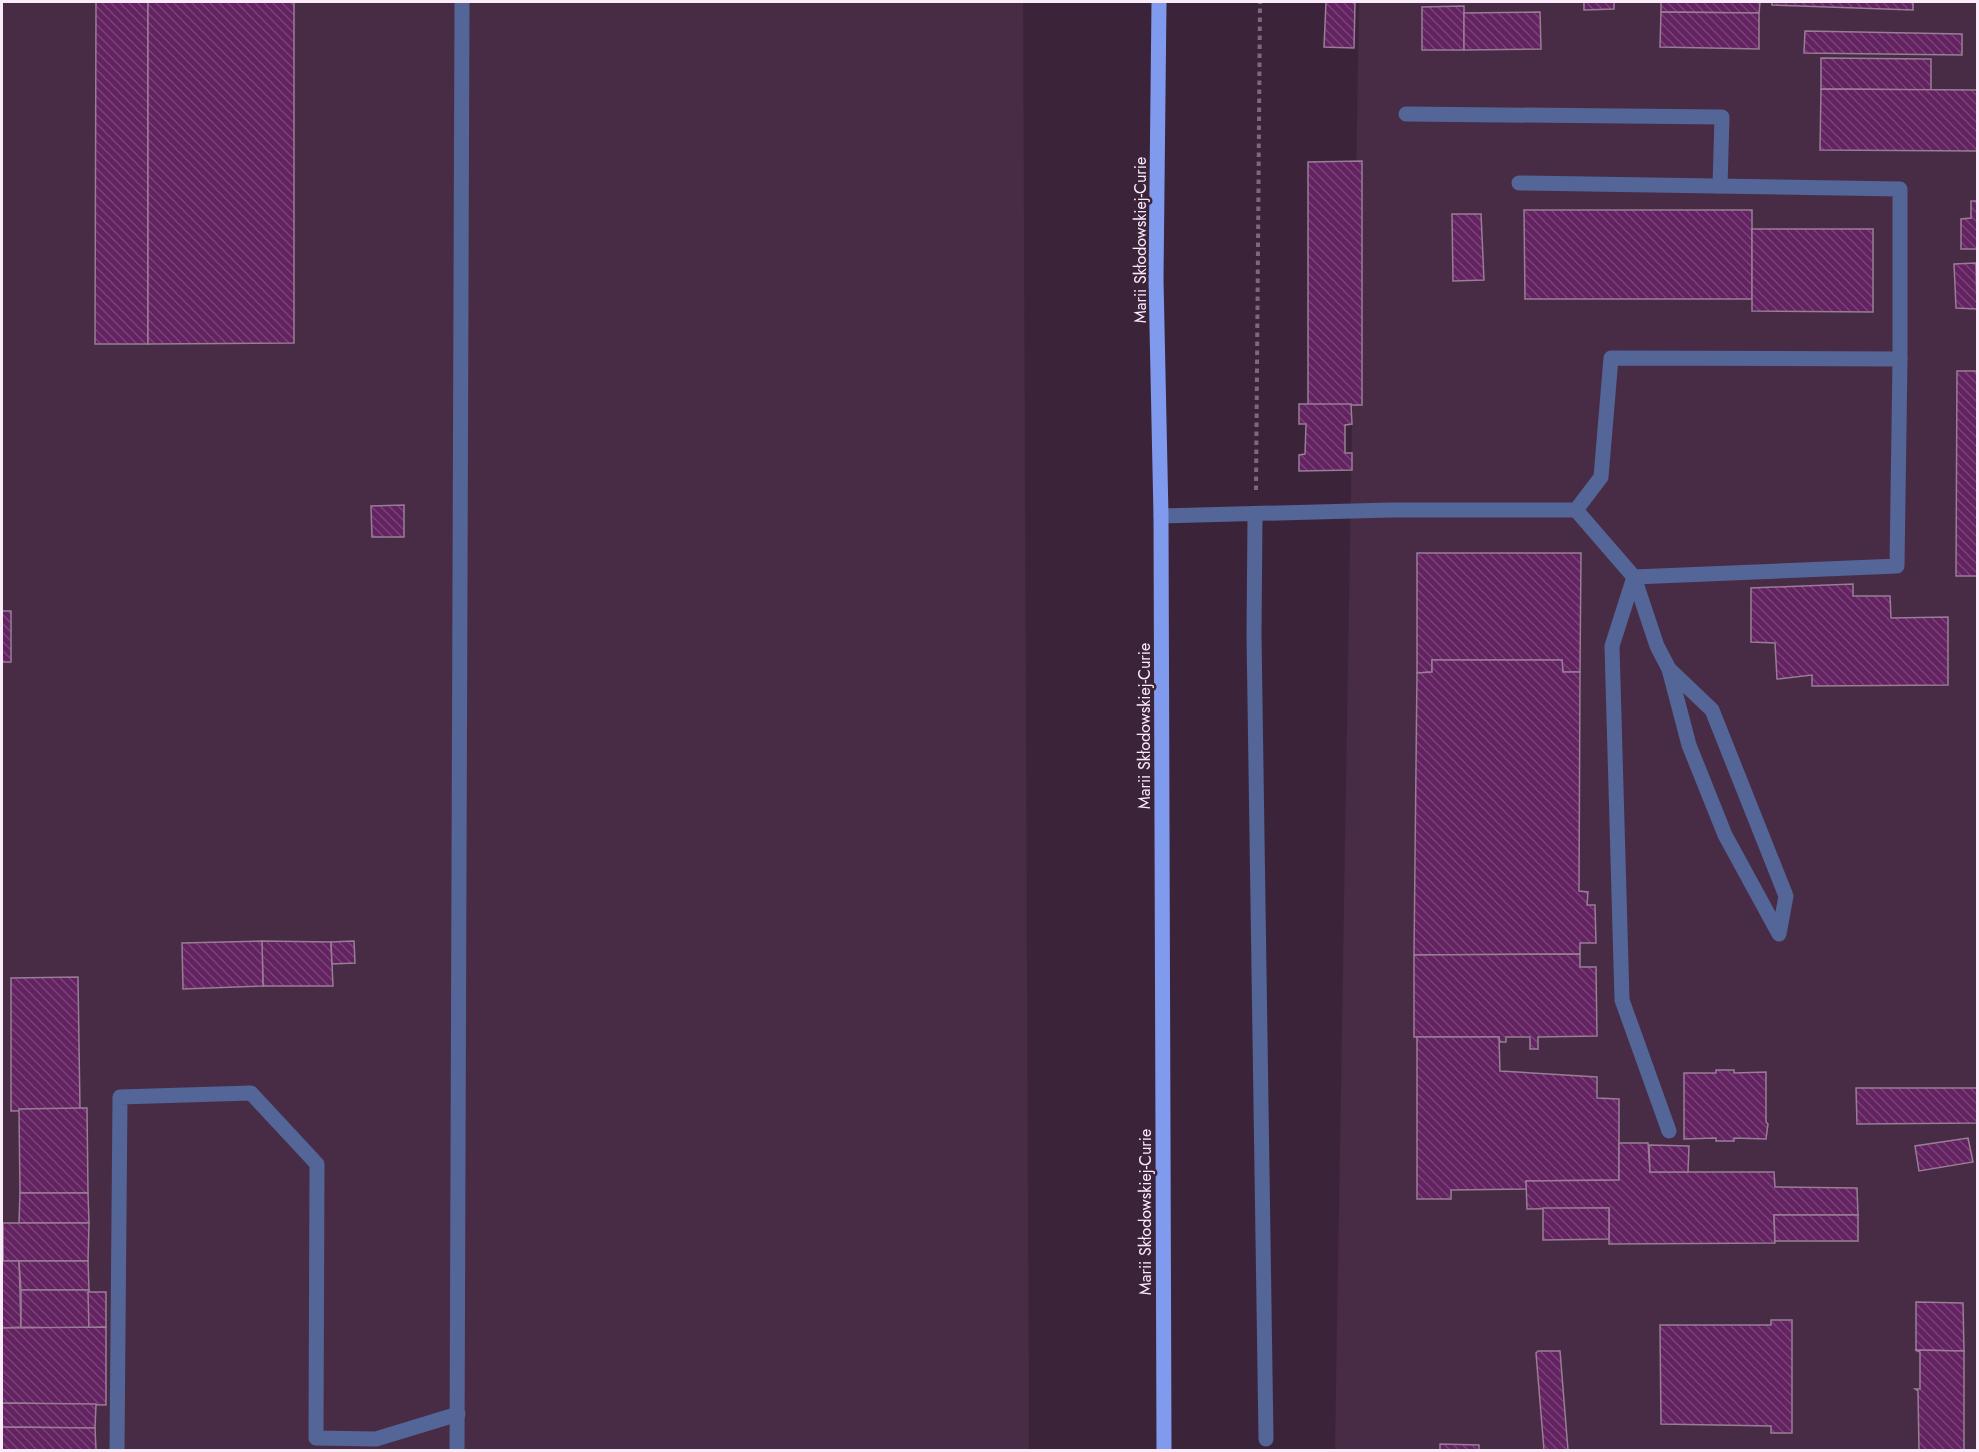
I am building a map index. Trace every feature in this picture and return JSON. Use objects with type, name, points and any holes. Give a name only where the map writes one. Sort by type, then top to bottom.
[{"type":"main road","name":"Marii Skłodowskiej-Curie","points":[[1159,2],[1156,279],[1161,516],[1164,1450]]},
{"type":"lane","points":[[458,1450],[462,2]]},
{"type":"lane","points":[[1406,114],[1722,117],[1720,186]]},
{"type":"lane","points":[[1519,183],[1900,189],[1897,566],[1634,577]]},
{"type":"lane","points":[[1576,510],[1600,477],[1611,358],[1900,359]]},
{"type":"lane","points":[[1161,516],[1390,510],[1576,510],[1634,577],[1657,646],[1669,669],[1689,745],[1725,835],[1779,934],[1786,896],[1712,710],[1669,669]]},
{"type":"lane","points":[[1255,514],[1254,635],[1266,1439]]},
{"type":"lane","points":[[1634,577],[1612,646],[1622,1000],[1670,1131]]},
{"type":"lane","points":[[117,1450],[120,1097],[251,1093],[317,1164],[316,1438],[376,1439],[458,1414]]},
{"type":"path","points":[[1255,514],[1260,2]]},
{"type":"shaded area","points":[[2,2],[1023,2],[1029,1450],[2,1450]]},
{"type":"shaded area","points":[[1359,2],[1977,2],[1977,1450],[1335,1450]]},
{"type":"building","points":[[96,2],[148,2],[148,344],[95,344]]},
{"type":"building","points":[[148,2],[294,2],[294,343],[148,344]]},
{"type":"building","points":[[1326,2],[1355,2],[1354,48],[1324,47]]},
{"type":"building","points":[[1584,2],[1614,2],[1614,9],[1584,10]]},
{"type":"building","points":[[1661,2],[1760,2],[1759,13],[1661,12]]},
{"type":"building","points":[[1772,2],[1913,2],[1913,10],[1772,5]]},
{"type":"building","points":[[1464,6],[1464,50],[1422,50],[1422,7]]},
{"type":"building","points":[[1540,12],[1541,49],[1464,50],[1464,13]]},
{"type":"building","points":[[1661,12],[1759,13],[1759,49],[1660,47]]},
{"type":"building","points":[[1805,31],[1962,34],[1962,55],[1804,53]]},
{"type":"building","points":[[1821,58],[1931,59],[1931,90],[1821,89]]},
{"type":"building","points":[[1821,89],[1978,90],[1978,151],[1820,150]]},
{"type":"building","points":[[1362,161],[1362,405],[1308,405],[1308,162]]},
{"type":"building","points":[[1971,201],[1978,201],[1978,249],[1961,249],[1961,219],[1971,218]]},
{"type":"building","points":[[1524,210],[1752,210],[1752,299],[1525,299]]},
{"type":"building","points":[[1452,214],[1481,214],[1484,280],[1453,281]]},
{"type":"building","points":[[1752,229],[1873,229],[1873,312],[1752,311]]},
{"type":"building","points":[[1976,263],[1977,309],[1956,308],[1954,264]]},
{"type":"building","points":[[1957,371],[1978,371],[1978,576],[1956,576]]},
{"type":"building","points":[[1299,404],[1351,404],[1352,424],[1345,425],[1345,453],[1352,453],[1352,470],[1299,471],[1299,455],[1305,454],[1306,424],[1299,424]]},
{"type":"building","points":[[404,505],[404,537],[372,537],[371,506]]},
{"type":"building","points":[[1417,553],[1581,553],[1580,672],[1563,672],[1562,660],[1432,660],[1432,672],[1417,673]]},
{"type":"building","points":[[1853,584],[1853,596],[1890,596],[1891,618],[1948,617],[1948,685],[1812,686],[1812,675],[1777,679],[1775,643],[1751,642],[1751,588]]},
{"type":"building","points":[[2,611],[11,611],[11,662],[2,662]]},
{"type":"building","points":[[1432,660],[1562,660],[1563,672],[1580,672],[1579,891],[1588,892],[1587,905],[1595,905],[1596,943],[1580,943],[1580,954],[1414,955],[1417,673],[1432,672]]},
{"type":"building","points":[[262,941],[331,942],[333,986],[263,986]]},
{"type":"building","points":[[262,941],[263,986],[183,989],[182,943]]},
{"type":"building","points":[[354,941],[355,963],[332,964],[331,942]]},
{"type":"building","points":[[1580,954],[1580,967],[1596,967],[1597,1036],[1538,1037],[1538,1049],[1530,1049],[1530,1037],[1506,1037],[1506,1042],[1500,1042],[1499,1037],[1414,1037],[1414,955]]},
{"type":"building","points":[[78,977],[80,1110],[11,1111],[11,978]]},
{"type":"building","points":[[1417,1037],[1499,1037],[1500,1071],[1597,1077],[1597,1098],[1619,1099],[1619,1180],[1526,1181],[1527,1189],[1451,1190],[1451,1199],[1417,1199]]},
{"type":"building","points":[[1716,1070],[1734,1070],[1734,1073],[1766,1072],[1766,1122],[1768,1124],[1766,1139],[1734,1138],[1734,1141],[1716,1141],[1716,1138],[1684,1139],[1684,1073],[1716,1073]]},
{"type":"building","points":[[1856,1088],[1978,1088],[1978,1123],[1857,1124]]},
{"type":"building","points":[[87,1108],[88,1193],[20,1193],[19,1109]]},
{"type":"building","points":[[1968,1138],[1973,1162],[1919,1171],[1915,1146]]},
{"type":"building","points":[[1619,1143],[1648,1143],[1650,1172],[1774,1172],[1775,1187],[1857,1188],[1858,1215],[1774,1215],[1775,1243],[1609,1244],[1609,1208],[1527,1209],[1526,1181],[1619,1180]]},
{"type":"building","points":[[1649,1145],[1689,1146],[1688,1172],[1650,1172]]},
{"type":"building","points":[[20,1193],[88,1193],[89,1223],[19,1223]]},
{"type":"building","points":[[1543,1208],[1609,1208],[1609,1239],[1543,1240]]},
{"type":"building","points":[[1774,1215],[1858,1215],[1858,1241],[1775,1241]]},
{"type":"building","points":[[3,1223],[89,1223],[88,1261],[3,1261]]},
{"type":"building","points":[[2,1231],[3,1261],[19,1261],[21,1327],[2,1328]]},
{"type":"building","points":[[19,1261],[88,1261],[89,1290],[21,1290]]},
{"type":"building","points":[[21,1290],[89,1290],[89,1329],[21,1327]]},
{"type":"building","points":[[88,1292],[106,1292],[106,1327],[89,1329]]},
{"type":"building","points":[[1916,1302],[1963,1303],[1964,1351],[1916,1350]]},
{"type":"building","points":[[1771,1320],[1792,1320],[1792,1433],[1771,1433],[1771,1426],[1661,1424],[1660,1325],[1771,1325]]},
{"type":"building","points":[[106,1327],[106,1405],[2,1403],[2,1328]]},
{"type":"building","points":[[1915,1350],[1964,1351],[1964,1450],[1919,1450],[1918,1391],[1915,1389],[1920,1389],[1920,1352]]},
{"type":"building","points":[[1538,1351],[1560,1351],[1568,1450],[1544,1450],[1536,1353]]},
{"type":"building","points":[[2,1403],[96,1404],[95,1428],[2,1427]]},
{"type":"building","points":[[2,1427],[95,1428],[96,1450],[2,1450]]},
{"type":"building","points":[[1440,1444],[1479,1445],[1479,1450],[1440,1450]]}]
